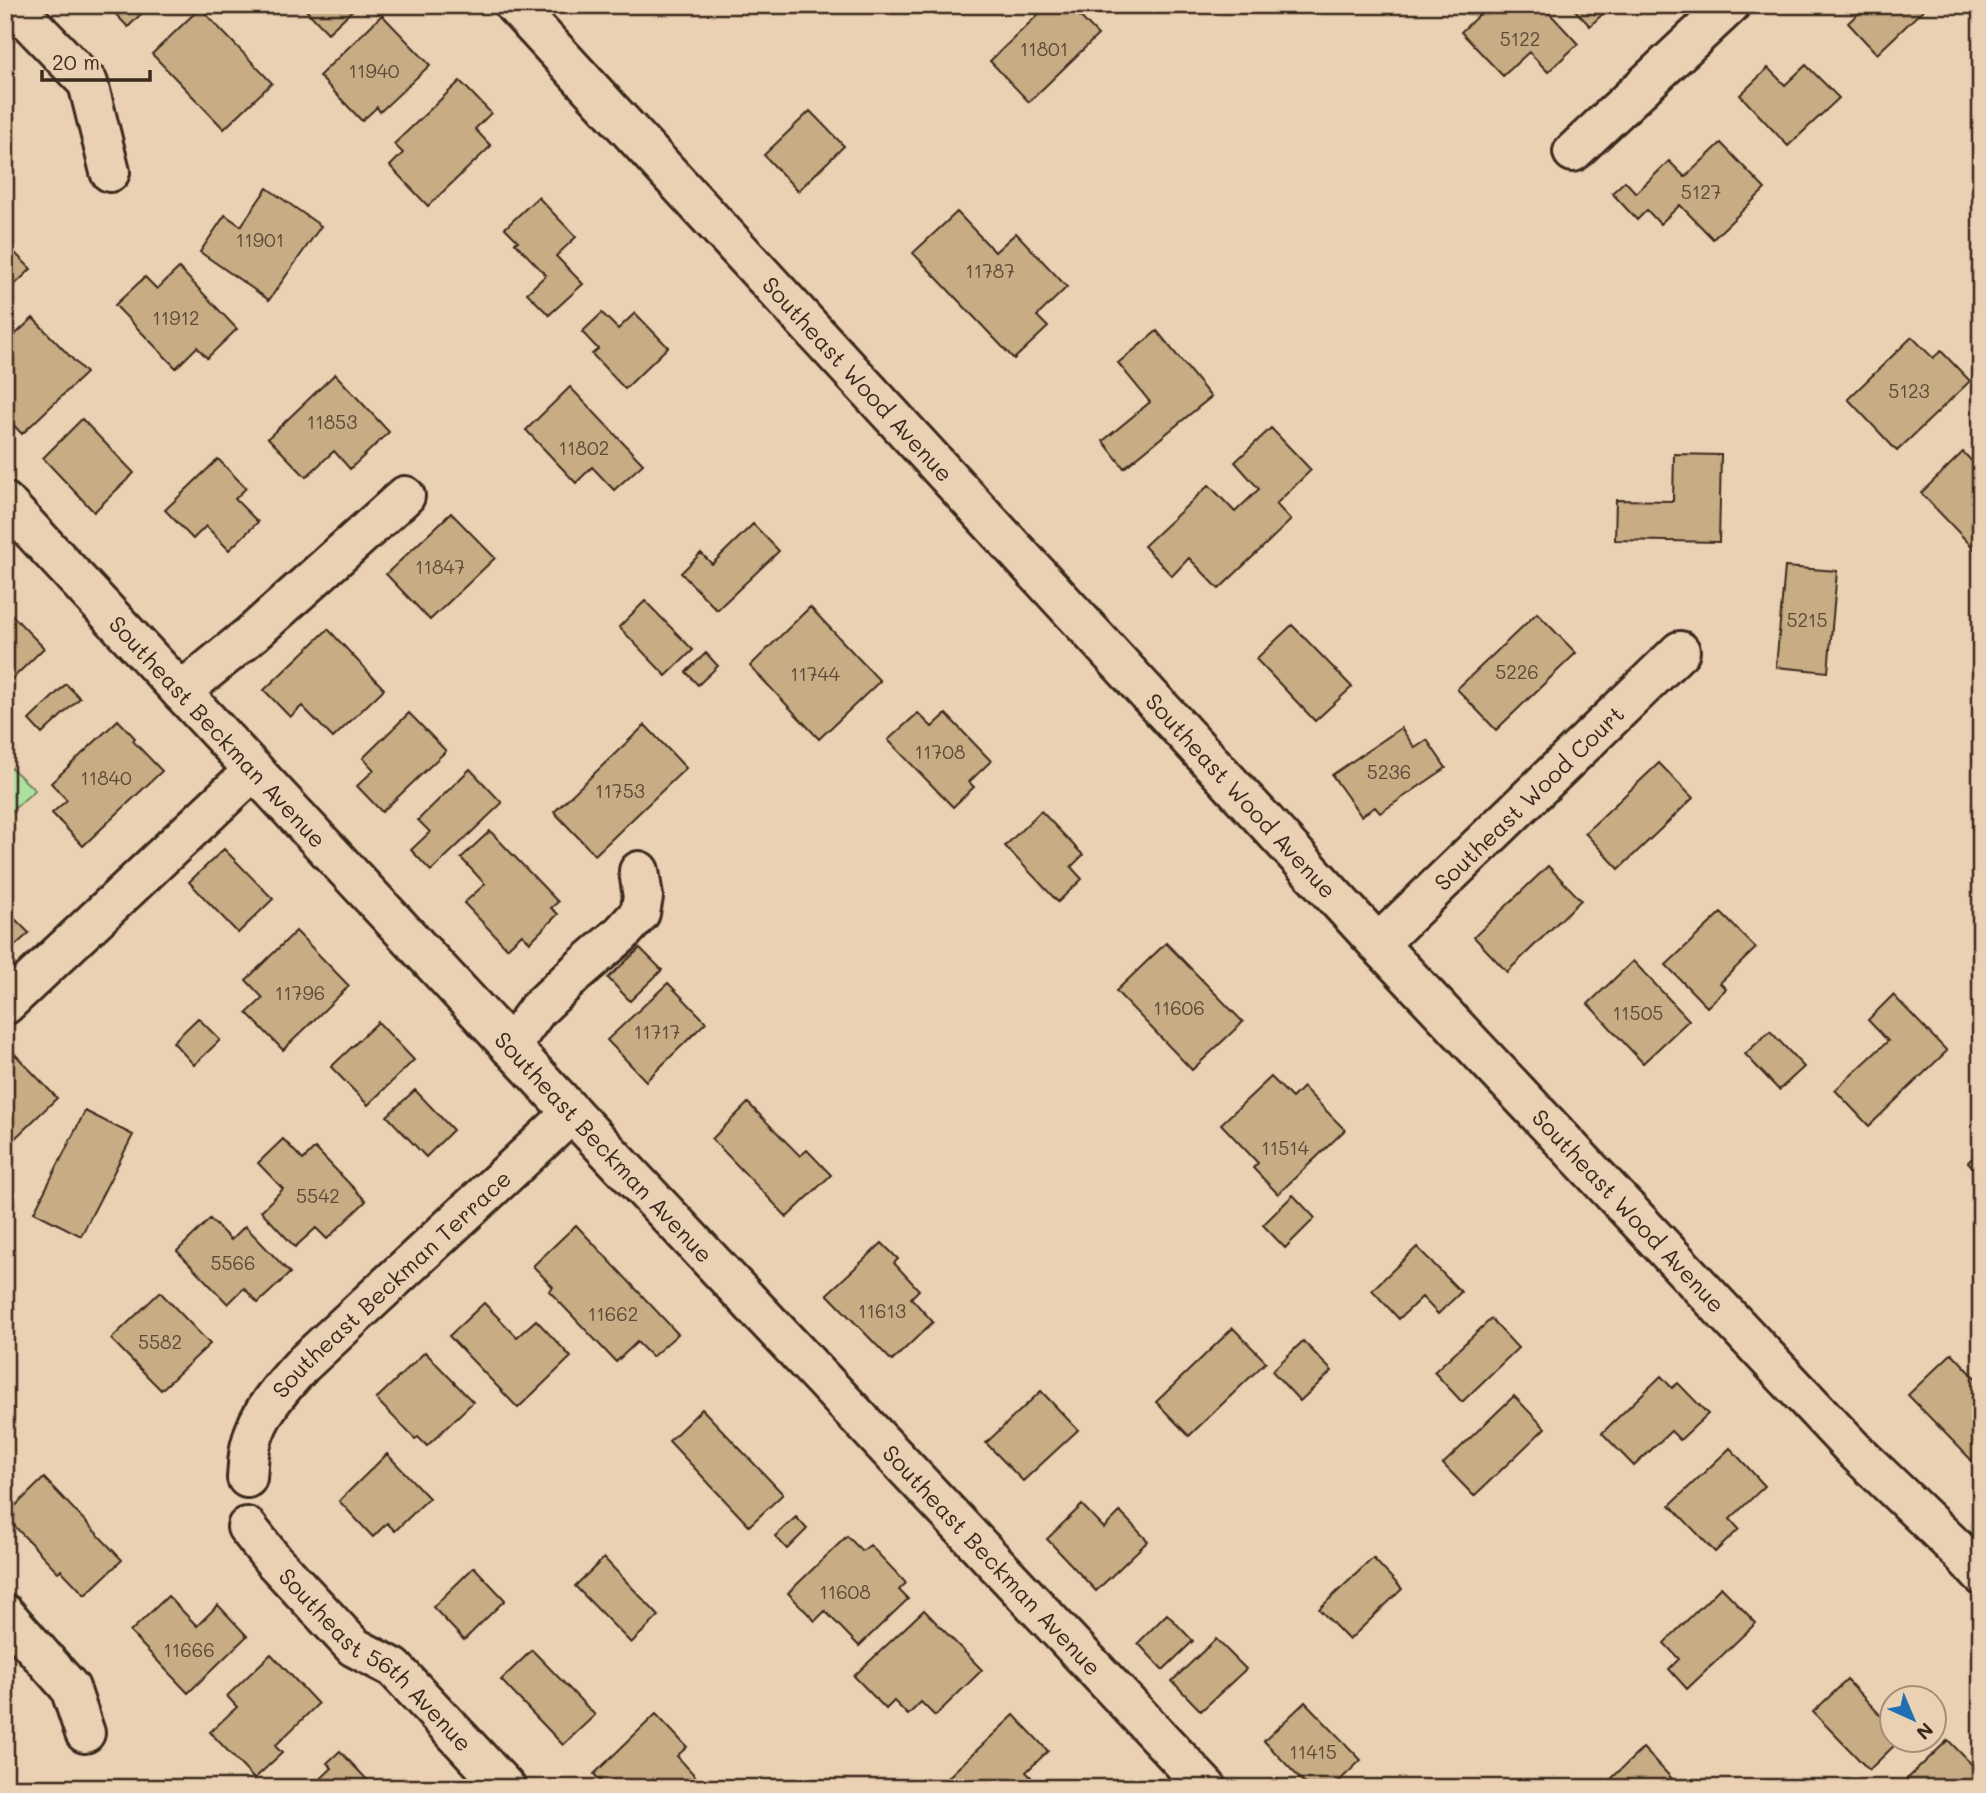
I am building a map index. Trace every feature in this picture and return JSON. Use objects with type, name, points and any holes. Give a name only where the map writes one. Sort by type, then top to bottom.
[{"type":"street","points":[[13,5],[88,83],[110,173]]},
{"type":"street","name":"Southeast Wood Avenue","points":[[514,5],[1378,944],[1856,1452],[1981,1575]]},
{"type":"street","points":[[1573,152],[1730,5]]},
{"type":"street","points":[[181,692],[254,632],[405,496]]},
{"type":"street","name":"Southeast Beckman Avenue","points":[[5,502],[510,1047],[1206,1788]]},
{"type":"street","name":"Southeast Wood Court","points":[[1378,944],[1680,651]]},
{"type":"street","points":[[5,1005],[254,770]]},
{"type":"street","points":[[510,1047],[537,1010],[640,913],[643,897],[639,871]]},
{"type":"street","name":"Southeast Beckman Terrace","points":[[247,1478],[250,1446],[255,1432],[271,1402],[293,1374],[572,1113]]},
{"type":"street","name":"Southeast 56th Avenue","points":[[247,1527],[273,1560],[354,1647],[394,1668],[502,1787]]},
{"type":"street","points":[[5,1614],[70,1688],[85,1732]]},
{"type":"green space","points":[[5,762],[35,790],[5,817]]},
{"type":"building","points":[[107,5],[150,5],[128,27]]},
{"type":"building","points":[[301,5],[358,5],[328,33]]},
{"type":"building","points":[[1048,5],[1069,5],[1098,35],[1029,102],[990,61]]},
{"type":"building","points":[[1489,5],[1542,5],[1578,44],[1548,72],[1529,52],[1503,76],[1461,32]]},
{"type":"building","points":[[1570,5],[1612,5],[1590,26]]},
{"type":"building","points":[[1859,5],[1926,7],[1877,54],[1848,23],[1863,9]]},
{"type":"building","points":[[200,8],[272,83],[224,129],[152,54]]},
{"type":"building","points":[[382,15],[430,65],[380,112],[377,107],[362,121],[319,76]]},
{"type":"building","points":[[1806,65],[1839,98],[1788,146],[1740,95],[1768,68],[1785,85]]},
{"type":"building","points":[[460,81],[491,113],[475,129],[491,146],[428,206],[390,166],[403,153],[394,144]]},
{"type":"building","points":[[810,111],[844,146],[798,191],[764,155]]},
{"type":"building","points":[[1721,143],[1765,189],[1713,239],[1680,205],[1660,224],[1647,210],[1637,220],[1612,193],[1625,181],[1636,193],[1669,161],[1685,177]]},
{"type":"building","points":[[267,188],[321,226],[269,300],[200,252],[225,215],[241,226]]},
{"type":"building","points":[[538,197],[576,237],[556,256],[583,284],[549,315],[527,293],[546,275],[515,243],[518,241],[505,228]]},
{"type":"building","points":[[957,212],[995,252],[1016,233],[1067,287],[1037,316],[1048,327],[1014,359],[913,253]]},
{"type":"building","points":[[10,248],[31,269],[5,294],[5,252]]},
{"type":"building","points":[[179,268],[237,329],[207,358],[197,347],[176,368],[115,305],[145,277],[157,289]]},
{"type":"building","points":[[602,313],[618,329],[635,313],[668,347],[625,389],[592,354],[598,349],[582,332]]},
{"type":"building","points":[[33,318],[86,373],[22,434],[5,416],[5,387],[10,382],[5,377],[5,344]]},
{"type":"building","points":[[1157,331],[1211,397],[1124,468],[1103,441],[1150,402],[1118,363]]},
{"type":"building","points":[[1912,337],[1933,358],[1941,351],[1970,381],[1897,451],[1848,399]]},
{"type":"building","points":[[335,374],[389,432],[350,469],[334,451],[306,477],[268,438]]},
{"type":"building","points":[[570,387],[643,464],[614,490],[592,467],[576,483],[526,430]]},
{"type":"building","points":[[82,419],[134,473],[94,512],[43,458]]},
{"type":"building","points":[[1271,428],[1311,470],[1276,504],[1291,520],[1219,589],[1189,558],[1172,576],[1144,546],[1209,485],[1235,512],[1259,489],[1235,462]]},
{"type":"building","points":[[1963,452],[1981,471],[1981,556],[1921,493]]},
{"type":"building","points":[[1674,454],[1721,455],[1719,542],[1615,540],[1616,500],[1673,501]]},
{"type":"building","points":[[218,459],[246,488],[235,499],[258,522],[229,550],[206,526],[193,539],[165,510]]},
{"type":"building","points":[[451,513],[495,558],[430,620],[386,574]]},
{"type":"building","points":[[753,524],[779,551],[717,610],[681,573],[701,553],[712,564]]},
{"type":"building","points":[[1785,567],[1837,571],[1828,672],[1776,667]]},
{"type":"building","points":[[645,601],[693,650],[666,676],[619,627]]},
{"type":"building","points":[[810,607],[880,681],[819,739],[750,666]]},
{"type":"building","points":[[6,609],[44,648],[8,683],[5,680]]},
{"type":"building","points":[[1537,613],[1576,653],[1496,730],[1457,689]]},
{"type":"building","points":[[1292,625],[1352,687],[1315,721],[1256,659]]},
{"type":"building","points":[[328,629],[384,689],[333,738],[302,706],[290,717],[264,690]]},
{"type":"building","points":[[706,653],[718,666],[698,685],[686,672]]},
{"type":"building","points":[[66,684],[80,698],[42,734],[29,720]]},
{"type":"building","points":[[409,713],[446,751],[382,812],[357,786],[374,770],[363,758]]},
{"type":"building","points":[[918,713],[932,727],[946,714],[991,761],[969,782],[974,787],[953,807],[888,740]]},
{"type":"building","points":[[118,720],[135,738],[133,741],[162,771],[83,846],[52,813],[67,800],[51,783]]},
{"type":"building","points":[[645,725],[686,768],[595,855],[554,812]]},
{"type":"building","points":[[1401,728],[1415,748],[1427,740],[1446,768],[1380,813],[1375,807],[1361,816],[1332,775]]},
{"type":"building","points":[[1659,763],[1693,798],[1619,869],[1585,833]]},
{"type":"building","points":[[470,769],[502,803],[431,871],[411,850],[430,832],[418,820]]},
{"type":"building","points":[[1041,811],[1083,855],[1071,867],[1082,879],[1058,902],[1005,846]]},
{"type":"building","points":[[490,831],[558,902],[551,908],[558,914],[530,942],[522,934],[507,948],[464,903],[485,884],[461,858]]},
{"type":"building","points":[[224,849],[273,899],[238,933],[189,882]]},
{"type":"building","points":[[1548,866],[1581,900],[1507,972],[1474,937]]},
{"type":"building","points":[[5,909],[29,933],[5,955]]},
{"type":"building","points":[[1721,913],[1756,948],[1720,983],[1726,989],[1707,1007],[1666,965]]},
{"type":"building","points":[[296,931],[349,986],[283,1050],[247,1013],[263,998],[246,980]]},
{"type":"building","points":[[1166,943],[1243,1022],[1192,1070],[1116,991]]},
{"type":"building","points":[[640,948],[662,970],[630,1001],[608,978]]},
{"type":"building","points":[[1633,961],[1689,1020],[1643,1063],[1588,1004]]},
{"type":"building","points":[[668,983],[706,1022],[646,1081],[607,1040]]},
{"type":"building","points":[[1893,995],[1947,1051],[1869,1126],[1835,1090],[1888,1041],[1868,1020]]},
{"type":"building","points":[[198,1018],[220,1040],[194,1065],[173,1042]]},
{"type":"building","points":[[378,1022],[414,1060],[368,1105],[331,1067]]},
{"type":"building","points":[[1770,1031],[1804,1067],[1779,1090],[1745,1054]]},
{"type":"building","points":[[8,1047],[57,1098],[8,1145],[5,1143],[5,1050]]},
{"type":"building","points":[[1271,1077],[1292,1098],[1303,1087],[1345,1130],[1278,1194],[1253,1168],[1258,1163],[1221,1124]]},
{"type":"building","points":[[415,1090],[453,1130],[426,1157],[387,1116]]},
{"type":"building","points":[[748,1103],[800,1156],[807,1150],[831,1175],[787,1217],[712,1139]]},
{"type":"building","points":[[85,1111],[133,1135],[81,1236],[34,1212]]},
{"type":"building","points":[[283,1139],[303,1160],[315,1148],[366,1201],[327,1239],[316,1228],[295,1247],[261,1211],[283,1189],[258,1163]]},
{"type":"building","points":[[1981,1150],[1981,1176],[1968,1162]]},
{"type":"building","points":[[1293,1195],[1315,1218],[1285,1248],[1263,1225]]},
{"type":"building","points":[[210,1219],[231,1240],[245,1226],[290,1273],[258,1303],[244,1288],[228,1304],[177,1251]]},
{"type":"building","points":[[576,1225],[678,1334],[652,1357],[637,1342],[616,1362],[549,1291],[553,1287],[533,1266]]},
{"type":"building","points":[[882,1243],[898,1259],[894,1263],[919,1290],[911,1298],[933,1322],[892,1361],[827,1294]]},
{"type":"building","points":[[1417,1247],[1461,1292],[1438,1314],[1422,1297],[1399,1319],[1372,1290]]},
{"type":"building","points":[[160,1292],[210,1344],[161,1390],[111,1339]]},
{"type":"building","points":[[484,1303],[517,1337],[536,1320],[571,1357],[518,1408],[449,1336]]},
{"type":"building","points":[[1491,1319],[1518,1348],[1462,1402],[1434,1372]]},
{"type":"building","points":[[1233,1328],[1266,1362],[1189,1436],[1156,1402]]},
{"type":"building","points":[[1303,1341],[1332,1371],[1300,1401],[1272,1371]]},
{"type":"building","points":[[425,1352],[473,1402],[427,1446],[418,1437],[415,1439],[376,1399]]},
{"type":"building","points":[[1952,1353],[1981,1384],[1981,1470],[1908,1395]]},
{"type":"building","points":[[1661,1376],[1672,1388],[1678,1383],[1708,1414],[1680,1440],[1671,1431],[1634,1466],[1602,1433]]},
{"type":"building","points":[[1041,1391],[1078,1430],[1023,1481],[986,1443]]},
{"type":"building","points":[[1514,1396],[1545,1428],[1474,1496],[1443,1464]]},
{"type":"building","points":[[702,1409],[783,1494],[749,1526],[669,1441]]},
{"type":"building","points":[[1730,1448],[1765,1486],[1730,1519],[1739,1529],[1715,1552],[1670,1505]]},
{"type":"building","points":[[387,1454],[429,1498],[395,1531],[387,1523],[373,1537],[339,1501]]},
{"type":"building","points":[[44,1478],[122,1560],[85,1595],[61,1570],[58,1572],[5,1516]]},
{"type":"building","points":[[1082,1505],[1104,1528],[1120,1512],[1148,1541],[1096,1591],[1047,1539]]},
{"type":"building","points":[[796,1517],[807,1529],[787,1549],[775,1536]]},
{"type":"building","points":[[847,1536],[862,1551],[870,1545],[906,1583],[899,1590],[908,1599],[859,1646],[825,1611],[815,1621],[788,1593]]},
{"type":"building","points":[[604,1558],[659,1616],[631,1643],[575,1586]]},
{"type":"building","points":[[1373,1558],[1402,1589],[1349,1640],[1319,1609]]},
{"type":"building","points":[[474,1567],[505,1600],[464,1640],[433,1607]]},
{"type":"building","points":[[1721,1587],[1756,1623],[1687,1689],[1669,1669],[1679,1659],[1664,1643]]},
{"type":"building","points":[[168,1596],[197,1626],[218,1605],[247,1636],[188,1693],[130,1632]]},
{"type":"building","points":[[924,1610],[982,1670],[935,1716],[921,1702],[908,1715],[894,1701],[886,1709],[854,1676]]},
{"type":"building","points":[[1167,1614],[1193,1641],[1163,1670],[1138,1643]]},
{"type":"building","points":[[1216,1639],[1246,1669],[1201,1711],[1172,1681]]},
{"type":"building","points":[[532,1650],[595,1715],[563,1745],[501,1680]]},
{"type":"building","points":[[271,1654],[318,1704],[275,1746],[282,1753],[254,1779],[210,1732],[237,1707],[227,1696]]},
{"type":"building","points":[[1847,1680],[1878,1713],[1878,1755],[1885,1755],[1869,1770],[1813,1712]]},
{"type":"building","points":[[1305,1702],[1361,1760],[1332,1788],[1309,1788],[1264,1741]]},
{"type":"building","points":[[656,1714],[687,1747],[677,1756],[706,1788],[607,1788],[594,1774]]},
{"type":"building","points":[[1014,1715],[1048,1751],[1026,1772],[1036,1782],[1030,1788],[946,1788],[942,1783]]},
{"type":"building","points":[[1948,1740],[1981,1774],[1981,1788],[1914,1788],[1906,1780],[1932,1755],[1948,1755]]},
{"type":"building","points":[[1643,1748],[1679,1786],[1677,1788],[1621,1788],[1612,1778]]},
{"type":"building","points":[[340,1751],[373,1786],[371,1788],[311,1788],[332,1768],[327,1763]]}]
